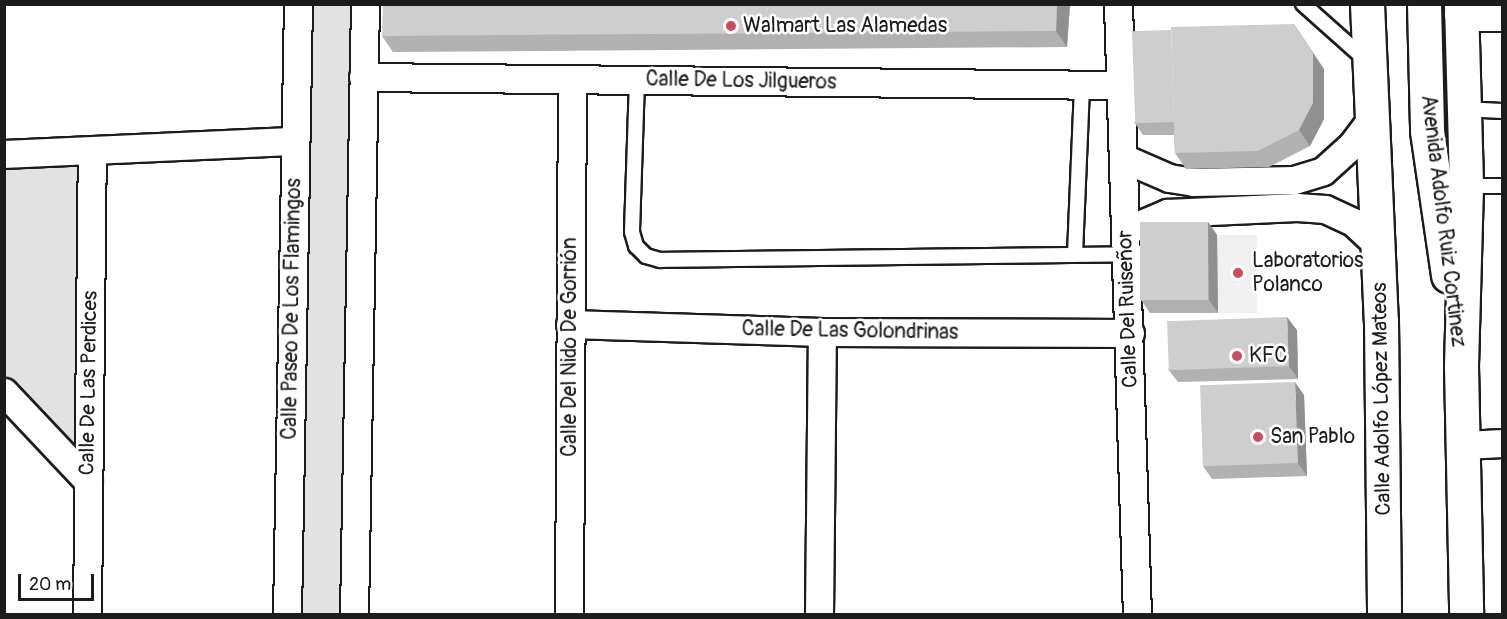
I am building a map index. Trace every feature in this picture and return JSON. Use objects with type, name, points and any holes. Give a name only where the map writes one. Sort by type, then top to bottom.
[{"type":"main road","name":"Avenida Adolfo Ruiz Cortinez","points":[[1424,4],[1427,131],[1461,366]]},
{"type":"main road","points":[[1466,615],[1465,445],[1461,366],[1466,186],[1461,9],[1503,14]]},
{"type":"main road","name":"Calle Adolfo López Mateos","points":[[1368,26],[1378,245],[1384,615]]},
{"type":"street","name":"Calle Paseo De Los Flamingos","points":[[287,615],[298,4]]},
{"type":"street","points":[[354,615],[365,4]]},
{"type":"street","name":"Calle Del Ruiseñor","points":[[1118,4],[1137,615]]},
{"type":"street","name":"Calle De Los Jilgueros","points":[[363,77],[1120,86]]},
{"type":"street","name":"Calle Del Nido De Gorrión","points":[[569,615],[572,79]]},
{"type":"street","points":[[1123,158],[1169,178],[1193,182],[1294,180],[1323,171],[1351,146],[1371,118]]},
{"type":"street","points":[[4,154],[92,152],[294,141]]},
{"type":"street","name":"Calle De Las Perdices","points":[[87,615],[92,152]]},
{"type":"street","points":[[1323,171],[1325,209]]},
{"type":"street","points":[[1125,242],[1167,213],[1189,210],[1325,209],[1353,222],[1378,245]]},
{"type":"street","name":"Calle De Las Golondrinas","points":[[570,324],[822,332],[1130,333]]},
{"type":"street","points":[[819,615],[822,332]]},
{"type":"street","points":[[4,392],[88,481]]},
{"type":"street","points":[[1465,445],[1503,443]]},
{"type":"lane","points":[[1302,4],[1368,26]]},
{"type":"lane","points":[[637,80],[632,232],[636,246],[646,256],[660,260],[1075,254],[1125,242]]},
{"type":"lane","points":[[1075,254],[1082,85]]},
{"type":"lane","points":[[1463,109],[1503,111]]},
{"type":"lane","points":[[1466,186],[1503,186]]},
{"type":"shaded area","points":[[299,5],[365,5],[365,614],[299,614]]},
{"type":"shaded area","points":[[92,152],[88,481],[5,392],[5,154]]},
{"type":"shaded area","name":"Laboratorios Polanco","points":[[1217,235],[1257,235],[1257,313],[1217,313]]},
{"type":"building","name":"Walmart Las Alamedas","points":[[383,4],[1057,4],[1056,31],[382,36]]},
{"type":"building","points":[[1294,24],[1313,53],[1313,103],[1299,130],[1258,151],[1175,153],[1171,27]]},
{"type":"building","points":[[1171,30],[1174,122],[1135,123],[1132,31]]},
{"type":"building","points":[[1140,222],[1208,222],[1208,300],[1140,300]]},
{"type":"building","name":"KFC","points":[[1287,317],[1289,366],[1169,370],[1167,321]]},
{"type":"building","name":"San Pablo","points":[[1295,382],[1298,463],[1203,466],[1200,385]]},
{"type":"place","name":"Walmart Las Alamedas","points":[[731,26]]},
{"type":"place","name":"Laboratorios Polanco","points":[[1238,273]]},
{"type":"place","name":"KFC","points":[[1237,356]]},
{"type":"place","name":"San Pablo","points":[[1258,437]]}]
